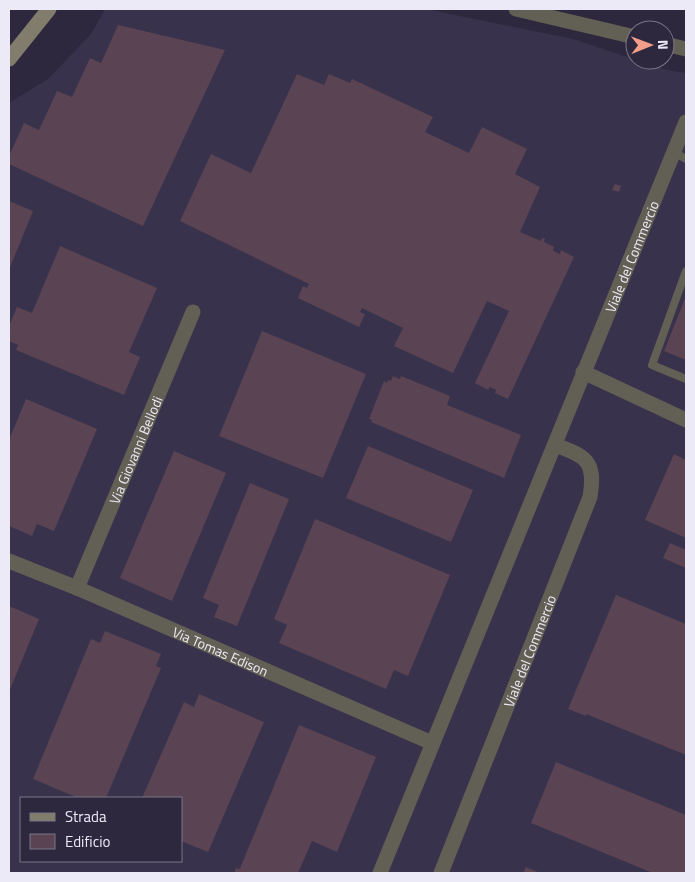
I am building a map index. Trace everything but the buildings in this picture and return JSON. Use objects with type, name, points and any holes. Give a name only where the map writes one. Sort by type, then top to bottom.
[{"type":"street","points":[[9,59],[49,9]]},
{"type":"street","points":[[516,9],[625,35]]},
{"type":"street","name":"Viale del Commercio","points":[[380,873],[583,372],[680,156],[686,122]]},
{"type":"street","name":"Via Giovanni Bellodi","points":[[77,588],[193,312]]},
{"type":"street","points":[[583,372],[686,420]]},
{"type":"street","name":"Viale del Commercio","points":[[441,873],[590,497],[591,471],[586,462],[578,454],[555,445]]},
{"type":"street","name":"Via Tomas Edison","points":[[9,561],[77,588],[432,743]]},
{"type":"lane","points":[[686,271],[652,364],[686,379]]},
{"type":"shaded area","points":[[105,9],[426,9],[573,39],[625,56],[625,70],[667,70],[686,73],[686,873],[9,873],[9,103],[48,79],[91,34]]}]
